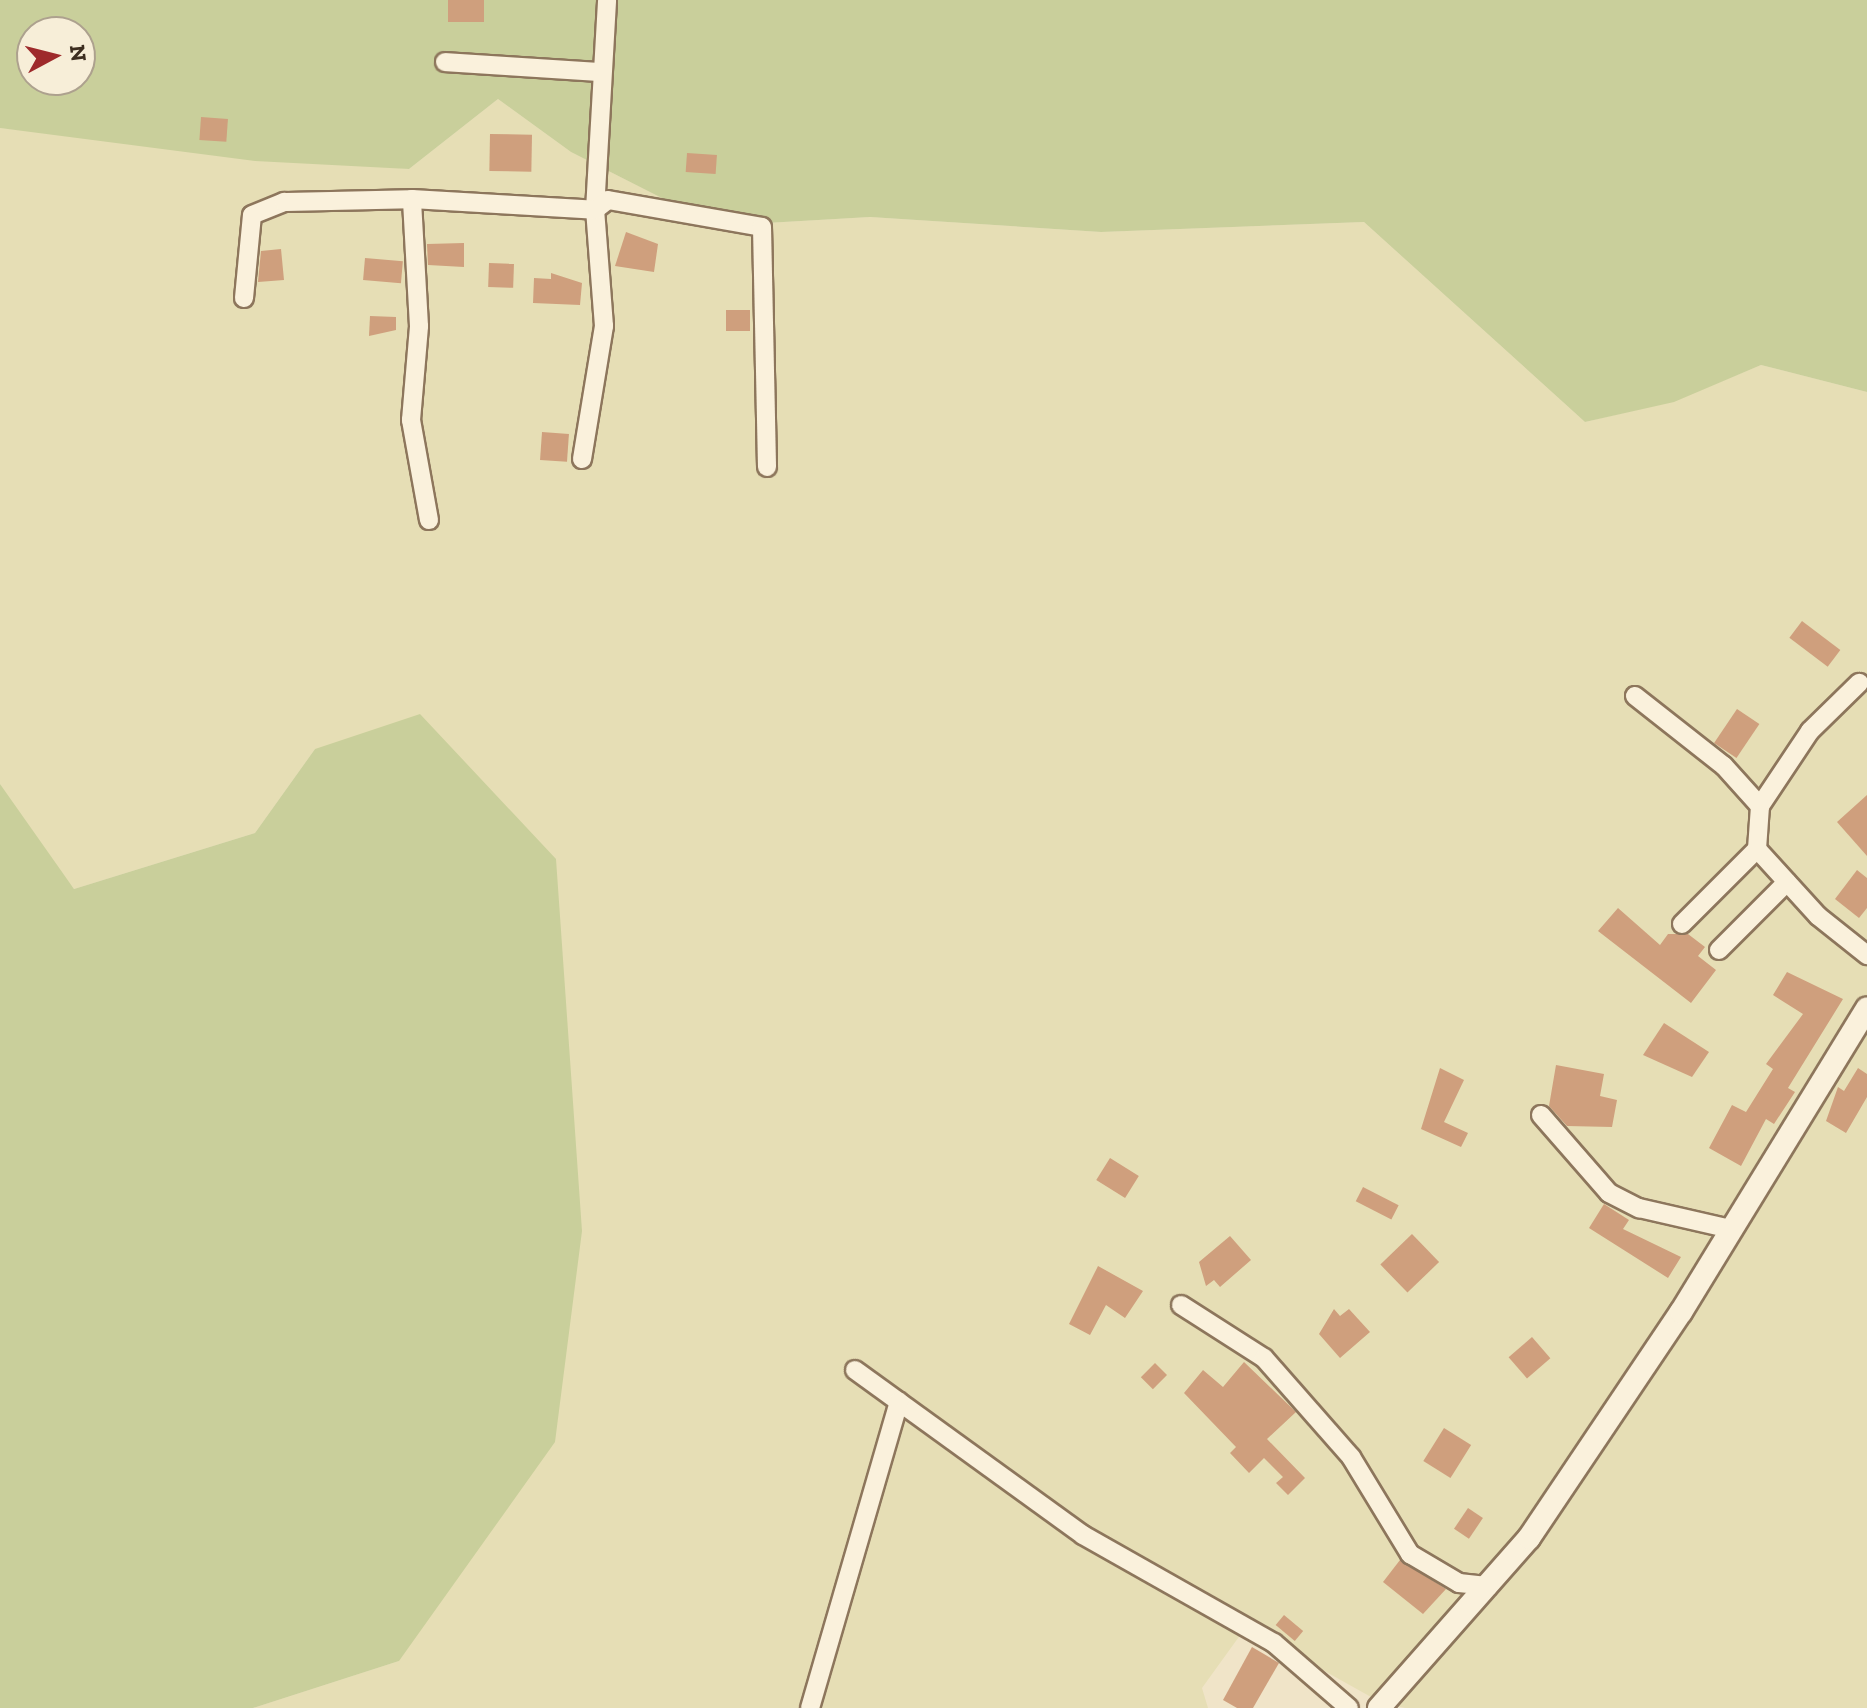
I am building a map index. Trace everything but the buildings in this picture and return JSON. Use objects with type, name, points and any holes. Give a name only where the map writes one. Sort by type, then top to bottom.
[{"type":"street","points":[[582,459],[604,326],[595,210],[598,72],[607,0]]},
{"type":"street","points":[[445,62],[598,72]]},
{"type":"street","points":[[412,199],[419,326],[411,420],[429,520]]},
{"type":"street","points":[[244,298],[252,215],[284,202],[412,199],[595,210],[608,200],[762,227],[767,467]]},
{"type":"street","points":[[1682,924],[1757,849],[1760,806],[1810,731],[1859,683]]},
{"type":"street","points":[[1635,696],[1724,766],[1760,806]]},
{"type":"street","points":[[1757,849],[1787,882],[1867,955]]},
{"type":"street","points":[[1719,950],[1787,882]]},
{"type":"street","points":[[1379,1708],[1529,1538],[1731,1229],[1867,1009]]},
{"type":"street","points":[[1541,1115],[1609,1193],[1639,1208],[1731,1229]]},
{"type":"street","points":[[1181,1305],[1264,1358],[1351,1457],[1410,1554],[1459,1583],[1489,1586]]},
{"type":"street","points":[[855,1370],[1083,1535],[1274,1643],[1349,1708]]},
{"type":"street","points":[[810,1708],[899,1402]]},
{"type":"shaded area","points":[[498,99],[571,152],[717,226],[870,217],[1101,232],[1364,222],[1585,422],[1674,401],[1761,365],[1867,392],[1867,1708],[1405,1708],[1380,1702],[1246,1627],[1202,1688],[1208,1708],[253,1708],[399,1661],[315,749],[255,833],[74,889],[7,799],[0,784],[0,128],[409,169]]},
{"type":"green space","points":[[0,0],[1867,0],[1867,392],[1761,365],[1674,402],[1585,422],[1364,222],[1101,232],[870,217],[717,226],[571,152],[498,99],[409,169],[255,161],[0,128]]},
{"type":"green space","points":[[420,714],[556,859],[582,1231],[555,1442],[399,1661],[253,1708],[0,1708],[0,784],[74,889],[255,833],[315,749]]}]
